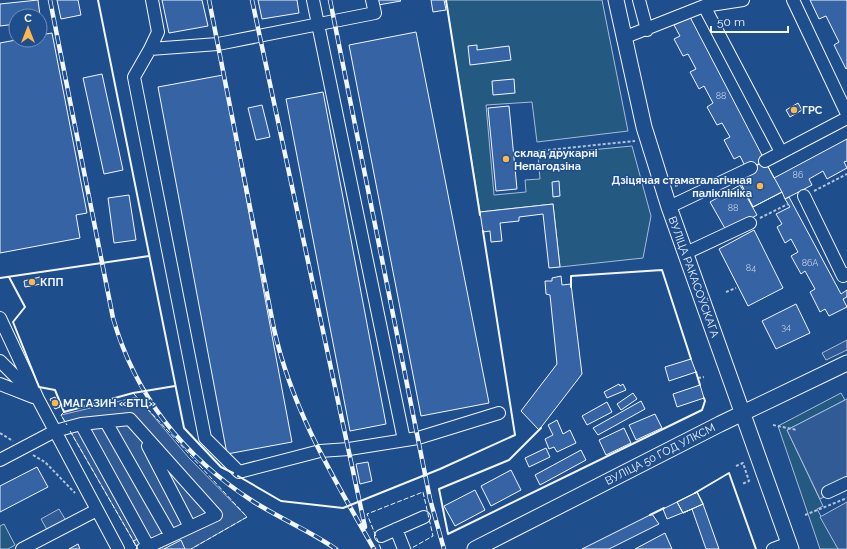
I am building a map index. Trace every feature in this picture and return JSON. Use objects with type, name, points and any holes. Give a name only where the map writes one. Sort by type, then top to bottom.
[{"type":"main road","name":"ВУЛІЦА РАКАСОЎСКАГА","points":[[616,0],[623,38],[644,127],[669,207],[790,546]]},
{"type":"main road","name":"ВУЛІЦА 50 ГОД УЛКСМ","points":[[475,549],[742,413],[847,363]]},
{"type":"lane","points":[[152,0],[158,32],[134,76],[205,438],[240,472],[320,451],[349,449],[418,438],[499,413]]},
{"type":"lane","points":[[313,0],[404,440]]},
{"type":"lane","points":[[150,49],[218,44],[375,13],[372,0]]},
{"type":"lane","points":[[639,0],[647,30]]},
{"type":"lane","points":[[623,38],[647,30],[704,6],[743,0]]},
{"type":"lane","points":[[793,0],[847,114]]},
{"type":"lane","points":[[704,6],[781,152]]},
{"type":"lane","points":[[765,161],[847,118]]},
{"type":"lane","points":[[669,207],[751,168]]},
{"type":"lane","points":[[804,196],[843,276],[847,274]]},
{"type":"lane","points":[[686,253],[750,223]]},
{"type":"lane","points":[[0,319],[38,399],[118,549]]},
{"type":"lane","points":[[0,361],[38,399]]},
{"type":"lane","points":[[0,384],[38,399]]},
{"type":"lane","points":[[0,460],[55,431],[81,424],[130,419],[216,515],[145,548],[81,424]]},
{"type":"lane","points":[[106,422],[171,536]]},
{"type":"lane","points":[[140,430],[190,527]]},
{"type":"lane","points":[[828,492],[847,483]]},
{"type":"lane","points":[[22,549],[97,510]]},
{"type":"lane","points":[[381,536],[396,528],[424,517]]},
{"type":"lane","points":[[396,528],[404,549]]},
{"type":"lane","points":[[773,549],[790,546]]},
{"type":"path","points":[[538,151],[635,141]]},
{"type":"path","points":[[804,196],[847,174]]},
{"type":"path","points":[[750,223],[788,204]]},
{"type":"path","points":[[726,292],[736,288]]},
{"type":"path","points":[[698,378],[704,377]]},
{"type":"path","points":[[773,424],[797,430]]},
{"type":"path","points":[[0,434],[45,462],[77,495]]},
{"type":"path","points":[[736,466],[743,463],[749,481],[742,484]]},
{"type":"path","points":[[805,516],[847,498]]},
{"type":"shaded area","points":[[446,0],[602,0],[628,131],[537,142],[532,102],[486,105],[494,195],[526,192],[525,180],[540,179],[538,155],[632,146],[651,216],[643,258],[560,267],[553,204],[480,212]]},
{"type":"shaded area","points":[[847,340],[847,350],[826,360],[822,353]]},
{"type":"shaded area","points":[[841,393],[845,400],[787,430],[823,506],[817,509],[838,548],[844,549],[820,549],[778,426]]},
{"type":"shaded area","points":[[137,397],[189,458],[247,517],[191,549],[138,549],[61,415]]},
{"type":"shaded area","points":[[847,399],[847,486],[820,499],[787,430]]},
{"type":"shaded area","points":[[847,502],[847,549],[838,549],[820,517]]},
{"type":"shaded area","points":[[59,509],[68,524],[50,535],[41,519]]},
{"type":"shaded area","points":[[4,524],[15,545],[8,549],[0,549],[0,526]]},
{"type":"building","points":[[38,0],[39,8],[8,8],[8,25],[0,26],[0,4]]},
{"type":"building","points":[[57,0],[78,0],[81,15],[61,19]]},
{"type":"building","points":[[162,0],[202,0],[208,26],[169,33]]},
{"type":"building","points":[[258,0],[297,0],[299,13],[262,19]]},
{"type":"building","points":[[377,0],[400,0],[401,1],[378,5]]},
{"type":"building","points":[[431,0],[444,0],[446,10],[433,12]]},
{"type":"building","points":[[810,0],[847,0],[846,69],[834,45],[839,42],[826,16],[819,19]]},
{"type":"building","points":[[690,17],[765,161],[751,168],[746,168],[740,156],[734,159],[724,140],[730,137],[722,123],[717,125],[707,107],[713,103],[704,86],[699,89],[690,72],[696,69],[688,54],[683,56],[674,39],[680,36],[674,25]]},
{"type":"building","points":[[416,32],[489,403],[421,416],[349,45]]},
{"type":"building","points":[[52,33],[87,213],[76,215],[80,238],[0,253],[0,43],[8,42],[8,48],[48,48],[48,34]]},
{"type":"building","points":[[477,45],[477,50],[509,46],[511,60],[470,65],[468,46]]},
{"type":"building","points":[[102,74],[123,170],[104,174],[83,78]]},
{"type":"building","points":[[223,75],[292,442],[227,454],[158,87]]},
{"type":"building","points":[[514,79],[515,93],[493,95],[492,81]]},
{"type":"building","points":[[323,92],[386,424],[350,431],[286,99]]},
{"type":"building","name":"ГРС","points":[[798,103],[802,110],[790,117],[786,110]]},
{"type":"building","points":[[262,105],[270,137],[256,140],[248,108]]},
{"type":"building","points":[[509,106],[517,189],[496,191],[488,108]]},
{"type":"building","points":[[847,139],[847,161],[844,162],[847,168],[827,179],[823,171],[809,179],[812,185],[785,199],[782,192],[753,207],[739,180],[751,168],[765,161],[774,178]]},
{"type":"building","name":"Дзіцячая стаматалагічная паліклініка","points":[[765,161],[782,192],[753,207],[739,180],[751,168]]},
{"type":"building","points":[[559,181],[560,196],[553,197],[552,182]]},
{"type":"building","points":[[740,185],[757,215],[727,232],[710,202]]},
{"type":"building","points":[[129,195],[136,240],[114,243],[108,198]]},
{"type":"building","points":[[789,197],[841,294],[847,290],[847,297],[843,299],[847,307],[829,316],[825,309],[820,312],[810,292],[815,289],[805,271],[801,274],[791,256],[798,252],[791,239],[785,243],[777,227],[782,224],[776,214],[790,207],[785,199]]},
{"type":"building","points":[[553,204],[560,267],[549,268],[543,214],[519,217],[519,221],[500,223],[502,241],[491,242],[490,231],[483,232],[480,212]]},
{"type":"building","points":[[754,230],[783,288],[748,306],[719,249]]},
{"type":"building","points":[[561,276],[562,285],[571,284],[582,374],[539,430],[521,411],[557,364],[550,295],[546,294],[545,281],[552,281],[552,278]]},
{"type":"building","name":"КПП","points":[[40,277],[41,284],[25,287],[24,281]]},
{"type":"building","points":[[796,304],[810,333],[776,349],[762,321]]},
{"type":"building","points":[[691,359],[696,372],[669,381],[665,367]]},
{"type":"building","points":[[619,384],[620,386],[623,384],[626,390],[607,398],[604,392]]},
{"type":"building","points":[[700,385],[704,398],[677,407],[673,394]]},
{"type":"building","points":[[633,393],[637,399],[621,410],[617,404]]},
{"type":"building","name":"МАГАЗИН «БТЦ»","points":[[55,397],[60,407],[55,409],[50,399]]},
{"type":"building","points":[[641,401],[645,409],[598,435],[593,428]]},
{"type":"building","points":[[607,402],[612,412],[587,425],[582,416]]},
{"type":"building","points":[[655,414],[662,428],[636,440],[629,425]]},
{"type":"building","points":[[557,420],[563,434],[570,430],[576,443],[557,452],[554,447],[549,449],[545,439],[553,435],[548,425]]},
{"type":"building","points":[[624,428],[631,443],[606,455],[599,440]]},
{"type":"building","points":[[546,448],[550,457],[529,467],[525,458]]},
{"type":"building","points":[[581,450],[586,460],[540,485],[535,475]]},
{"type":"building","points":[[368,462],[372,481],[360,484],[356,464]]},
{"type":"building","points":[[37,467],[48,487],[0,512],[0,486]]},
{"type":"building","points":[[511,470],[521,490],[491,506],[481,486]]},
{"type":"building","points":[[475,490],[485,510],[455,526],[444,506]]},
{"type":"building","points":[[697,492],[703,504],[719,549],[706,549],[692,509],[667,519],[663,509]]},
{"type":"building","points":[[697,492],[703,504],[683,513],[677,502]]},
{"type":"building","points":[[697,492],[703,504],[683,513],[677,502]]},
{"type":"building","points":[[652,514],[659,524],[609,549],[582,549]]},
{"type":"building","points":[[665,533],[672,549],[635,549]]},
{"type":"building","points":[[140,538],[143,542],[136,546],[133,541]]},
{"type":"building","points":[[181,540],[185,549],[164,549]]},
{"type":"building","points":[[78,544],[80,549],[69,549]]},
{"type":"railway","points":[[50,0],[113,318],[123,347],[135,374],[149,400],[166,423],[206,466],[254,502],[316,536],[336,549]]},
{"type":"railway","points":[[209,0],[274,329],[282,359],[291,387],[315,442],[374,549]]},
{"type":"railway","points":[[252,0],[365,527]]},
{"type":"railway","points":[[330,0],[430,499],[444,549]]},
{"type":"fence","points":[[133,393],[247,517],[191,549]]},
{"type":"fence","points":[[64,412],[61,415],[67,425]]},
{"type":"fence","points":[[70,431],[138,549]]},
{"type":"fence","points":[[381,549],[367,514],[423,492],[433,536],[410,549]]},
{"type":"wall","points":[[98,0],[184,428],[221,467],[233,473]]},
{"type":"wall","points":[[446,0],[480,215]]},
{"type":"wall","points":[[238,476],[281,501],[343,508],[440,469],[515,435],[483,231]]},
{"type":"wall","points":[[0,278],[149,256]]},
{"type":"wall","points":[[571,287],[571,276],[662,270],[691,359]]},
{"type":"wall","points":[[9,277],[25,307],[13,322],[39,387],[55,390],[64,412],[133,393],[175,386]]},
{"type":"wall","points":[[696,372],[700,385]]},
{"type":"wall","points":[[541,428],[509,460],[439,489],[448,534],[702,410],[705,401],[704,398]]},
{"type":"wall","points":[[695,493],[729,473],[756,549]]},
{"type":"wall","points":[[650,515],[664,508]]},
{"type":"place","name":"ГРС","points":[[794,110]]},
{"type":"place","name":"склад друкарні Непагодзіна","points":[[506,159]]},
{"type":"place","name":"Дзіцячая стаматалагічная паліклініка","points":[[760,186]]},
{"type":"place","name":"КПП","points":[[32,282]]},
{"type":"place","name":"МАГАЗИН «БТЦ»","points":[[55,403]]}]
